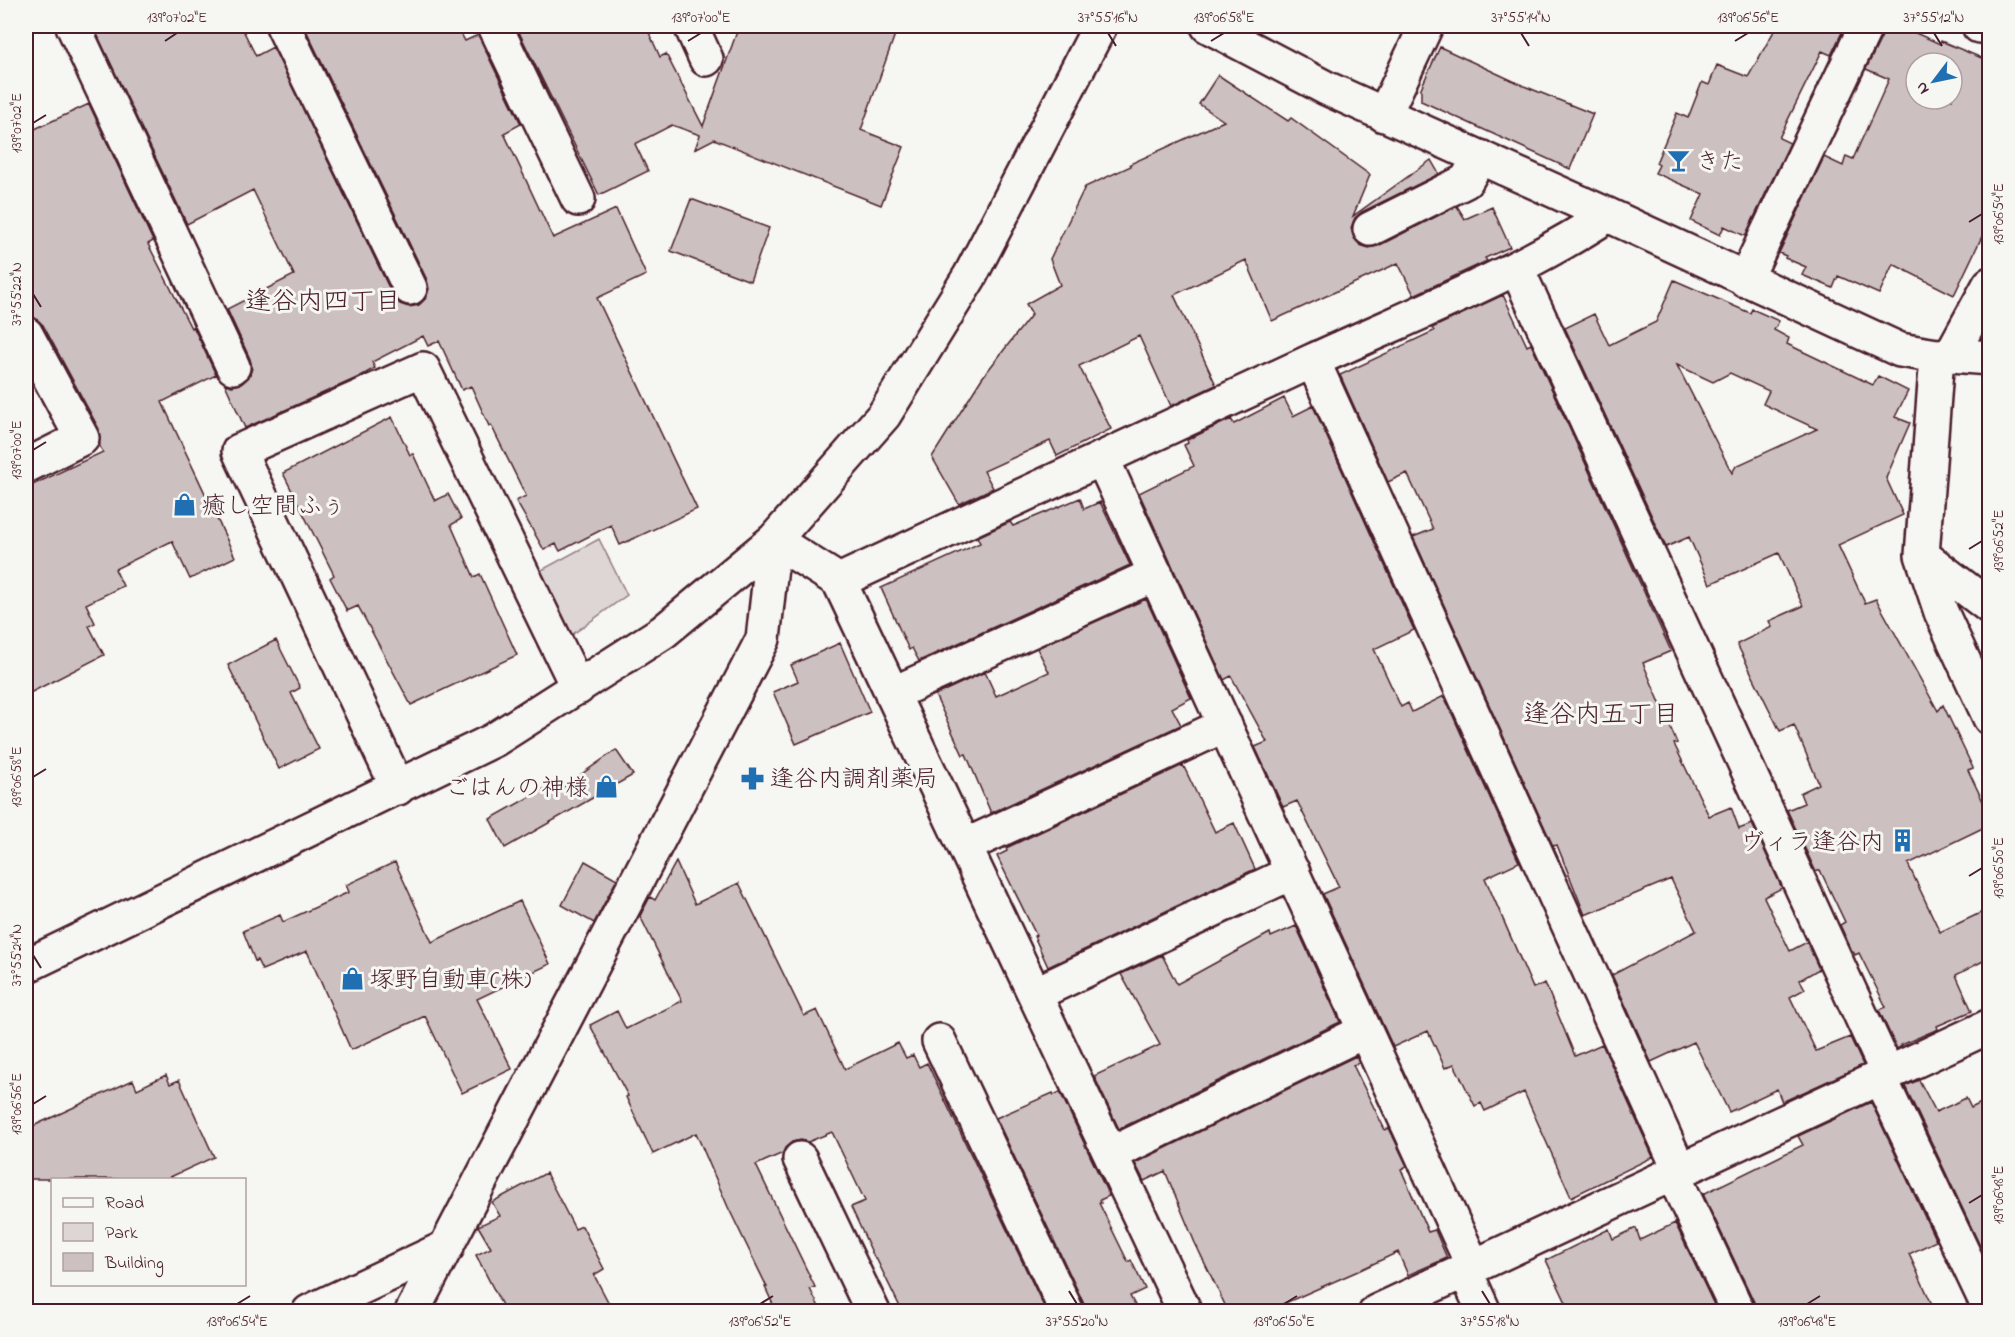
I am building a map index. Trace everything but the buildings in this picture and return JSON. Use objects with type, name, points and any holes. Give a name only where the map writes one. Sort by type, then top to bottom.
[{"type":"street","points":[[73,26],[233,367]]},
{"type":"street","points":[[283,26],[410,288]]},
{"type":"street","points":[[495,26],[578,199]]},
{"type":"street","points":[[691,26],[706,59]]},
{"type":"street","points":[[26,966],[494,740],[663,632],[774,540],[884,415],[970,276],[1100,26]]},
{"type":"street","points":[[1208,26],[1326,88],[1900,350],[1944,356],[1989,358]]},
{"type":"street","points":[[1384,115],[1426,26]]},
{"type":"street","points":[[1745,280],[1866,26]]},
{"type":"street","points":[[1370,229],[1466,181],[1480,157]]},
{"type":"street","points":[[839,580],[1517,269],[1570,240],[1608,215]]},
{"type":"street","points":[[1517,269],[1989,1311]]},
{"type":"street","points":[[1989,284],[1944,356],[1922,555],[1941,612],[1989,718]]},
{"type":"street","points":[[26,334],[82,438],[26,466]]},
{"type":"street","points":[[1313,361],[1738,1311]]},
{"type":"street","points":[[398,788],[239,451],[423,369],[578,688]]},
{"type":"street","points":[[1102,458],[1365,1031],[1469,1268],[1484,1311]]},
{"type":"street","points":[[774,540],[839,580],[1185,1311]]},
{"type":"street","points":[[412,1311],[763,639],[774,540]]},
{"type":"street","points":[[1922,555],[1989,607]]},
{"type":"street","points":[[892,694],[1156,574]]},
{"type":"street","points":[[965,846],[1225,725]]},
{"type":"street","points":[[1035,994],[1293,872]]},
{"type":"street","points":[[1376,1311],[1989,1026]]},
{"type":"street","points":[[1111,1154],[1365,1031]]},
{"type":"street","points":[[939,1041],[1067,1311]]},
{"type":"street","points":[[800,1159],[873,1311]]},
{"type":"street","points":[[309,1311],[447,1247]]},
{"type":"green space","points":[[599,539],[627,595],[559,644],[527,578]]},
{"type":"place","name":"きた","points":[[1678,161]]},
{"type":"place","name":"癒し空間ふぅ","points":[[184,505]]},
{"type":"place","name":"逢谷内調剤薬局","points":[[752,778]]},
{"type":"place","name":"ごはんの神様","points":[[607,787]]},
{"type":"place","name":"ヴィラ逢谷内","points":[[1902,841]]},
{"type":"place","name":"塚野自動車(株)","points":[[352,979]]},
{"type":"district","name":"逢谷内四丁目","points":[[323,300]]},
{"type":"district","name":"逢谷内五丁目","points":[[1601,713]]}]
